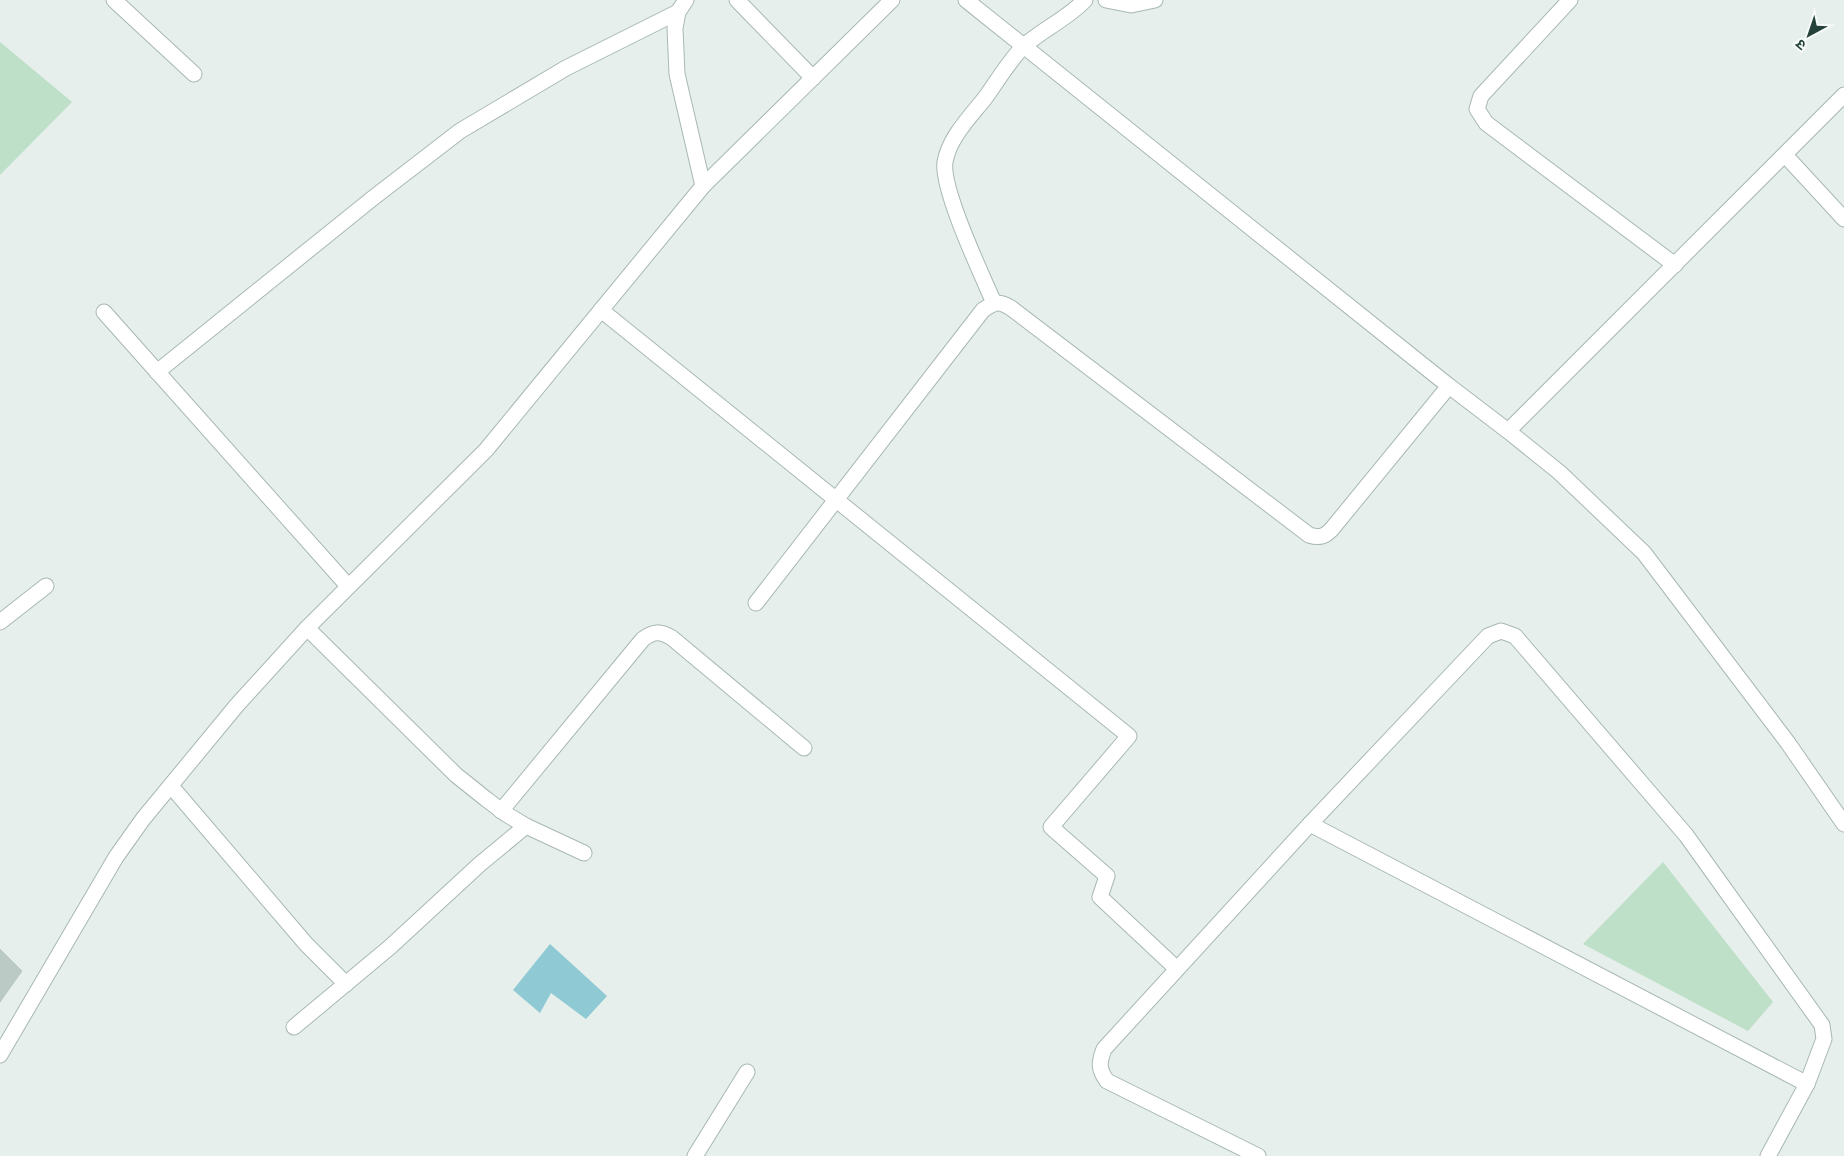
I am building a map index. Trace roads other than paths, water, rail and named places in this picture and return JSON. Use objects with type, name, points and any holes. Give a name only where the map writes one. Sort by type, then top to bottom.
[{"type":"street","points":[[114,0],[194,74]]},
{"type":"street","points":[[737,0],[813,78]]},
{"type":"street","points":[[0,1055],[116,857],[143,819],[238,705],[307,628],[486,450],[703,186],[892,0]]},
{"type":"street","points":[[966,0],[1448,386],[1559,472],[1644,554],[1788,743],[1844,824]]},
{"type":"street","points":[[994,302],[971,251],[951,197],[945,164],[950,146],[1024,46],[1085,0]]},
{"type":"street","points":[[1106,0],[1130,5],[1155,0]]},
{"type":"street","points":[[1570,0],[1481,96],[1477,110],[1486,123],[1675,264]]},
{"type":"street","points":[[682,6],[675,28],[677,74],[703,186]]},
{"type":"street","points":[[157,372],[373,198],[460,131],[566,68],[682,6]]},
{"type":"street","points":[[1508,431],[1844,95]]},
{"type":"street","points":[[1785,155],[1844,219]]},
{"type":"street","points":[[756,603],[983,310],[994,302],[1003,303],[1011,308],[1309,535],[1318,537],[1325,536],[1331,530],[1448,386]]},
{"type":"street","points":[[602,310],[1129,736],[1051,827],[1107,876],[1100,897],[1177,969]]},
{"type":"street","points":[[104,312],[348,586]]},
{"type":"street","points":[[0,622],[46,586]]},
{"type":"street","points":[[307,628],[456,775],[501,811],[526,826],[584,852]]},
{"type":"street","points":[[1258,1156],[1107,1081],[1100,1072],[1100,1061],[1104,1049],[1310,824],[1488,636],[1501,631],[1515,636],[1686,835],[1822,1025],[1824,1039],[1808,1084],[1768,1156]]},
{"type":"street","points":[[501,811],[643,640],[653,632],[662,632],[672,638],[804,748]]},
{"type":"street","points":[[171,786],[306,944],[346,984]]},
{"type":"street","points":[[1310,824],[1808,1084]]},
{"type":"street","points":[[294,1027],[432,910],[480,864],[526,826]]},
{"type":"street","points":[[695,1156],[747,1072]]},
{"type":"water","points":[[550,944],[607,996],[586,1019],[551,993],[540,1013],[513,990]]}]
